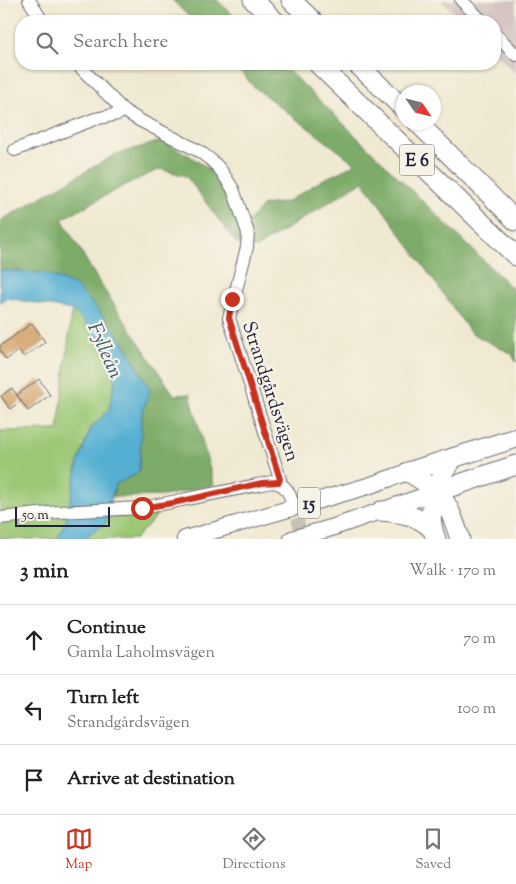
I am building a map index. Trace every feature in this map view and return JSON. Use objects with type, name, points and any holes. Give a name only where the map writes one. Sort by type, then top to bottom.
[{"type":"highway","points":[[253,0],[269,15]]},
{"type":"highway","points":[[291,0],[307,15]]},
{"type":"highway","name":"E 6","points":[[324,70],[516,256]]},
{"type":"highway","points":[[363,70],[396,101]]},
{"type":"highway","name":"E 6","points":[[425,130],[516,221]]},
{"type":"highway","points":[[408,472],[516,438]]},
{"type":"highway","points":[[434,533],[432,502],[441,476],[453,458]]},
{"type":"highway","points":[[436,492],[516,465]]},
{"type":"highway","points":[[408,472],[426,482],[448,506],[458,531]]},
{"type":"highway","points":[[458,531],[463,496],[474,479]]},
{"type":"highway","points":[[381,511],[416,517],[434,533]]},
{"type":"main road","name":"15","points":[[190,538],[408,472]]},
{"type":"main road","name":"15","points":[[292,539],[436,492]]},
{"type":"street","points":[[29,0],[38,15]]},
{"type":"street","points":[[461,0],[476,15]]},
{"type":"street","points":[[501,40],[516,55]]},
{"type":"street","name":"Strandgårdsvägen","points":[[83,70],[123,110],[212,160],[233,189],[248,232],[247,247],[232,299],[229,318],[241,361],[280,479],[279,482]]},
{"type":"street","points":[[15,150],[95,119],[118,114],[123,110]]},
{"type":"street","points":[[0,518],[58,512],[121,510],[173,503],[262,483],[279,482],[285,486],[291,499]]},
{"type":"shaded area","points":[[441,0],[516,0],[516,74],[501,59],[501,15],[456,15]]},
{"type":"green space","points":[[172,0],[217,0],[233,15],[187,15]]},
{"type":"green space","points":[[239,70],[288,70],[516,292],[516,362],[512,354],[471,333],[363,181],[256,248],[237,244],[186,176],[160,169],[131,182],[62,219],[99,282],[174,395],[190,394],[214,485],[164,496],[113,497],[115,485],[138,472],[142,414],[150,390],[124,343],[76,286],[18,271],[0,270],[0,221],[116,154],[162,141],[190,156],[213,172],[230,195],[240,231],[263,205],[287,202],[322,180],[356,164],[254,87]]},
{"type":"green space","points":[[72,310],[87,325],[105,352],[115,381],[110,409],[91,428],[78,463],[66,521],[57,539],[0,539],[0,431],[58,430]]},
{"type":"green space","points":[[158,514],[135,539],[85,539],[90,533],[105,524],[107,518]]},
{"type":"water","name":"Fylleån","points":[[0,270],[45,273],[76,286],[124,343],[150,390],[142,414],[139,472],[115,485],[105,524],[90,533],[85,539],[57,539],[66,521],[78,463],[91,428],[109,409],[115,381],[105,352],[87,325],[72,310],[8,298],[0,302]]},
{"type":"building","points":[[32,323],[45,342],[24,357],[19,350],[6,360],[0,351],[0,346]]},
{"type":"building","points":[[39,379],[50,395],[28,411],[17,395]]},
{"type":"building","points":[[12,388],[21,401],[10,409],[1,396]]},
{"type":"tunnel","points":[[292,501],[303,539]]},
{"type":"route","points":[[142,508],[262,483],[279,482],[280,479],[235,342],[229,318],[232,299]]}]
